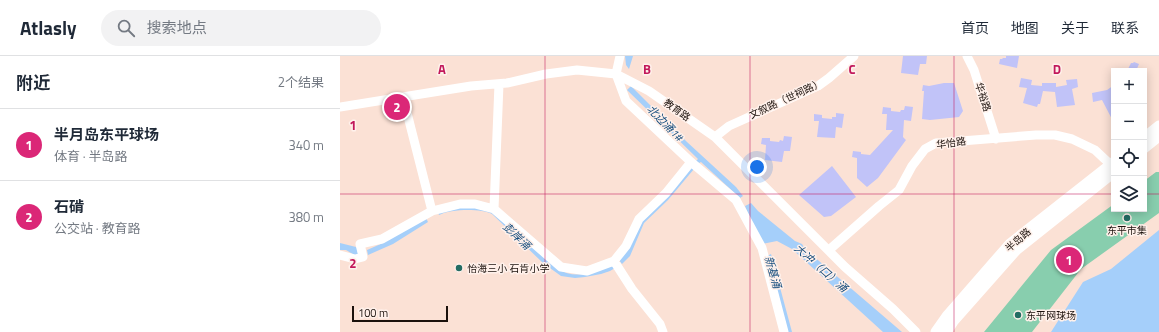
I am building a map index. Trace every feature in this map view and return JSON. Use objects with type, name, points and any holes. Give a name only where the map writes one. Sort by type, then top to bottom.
[{"type":"main road","points":[[1147,136],[1159,126]]},
{"type":"main road","points":[[1147,146],[1159,136]]},
{"type":"main road","name":"半岛路","points":[[936,332],[948,315],[1010,244],[1111,168]]},
{"type":"main road","name":"半岛路","points":[[946,332],[954,320],[1016,250],[1111,168]]},
{"type":"street","points":[[620,56],[616,74],[626,101],[691,162],[736,200],[762,248],[784,332]]},
{"type":"street","name":"文叙路（世祠路）","points":[[715,137],[729,126],[818,86],[854,56]]},
{"type":"street","name":"华裕路","points":[[967,56],[974,70],[996,139]]},
{"type":"street","name":"教育路","points":[[340,107],[421,93],[499,84],[546,74],[577,70],[616,74],[649,91],[715,137],[845,267],[893,309],[916,332]]},
{"type":"street","points":[[494,209],[499,84]]},
{"type":"street","points":[[404,97],[432,211]]},
{"type":"street","name":"华怡路","points":[[829,250],[899,190],[912,166],[925,150],[936,143],[1055,135],[1072,139],[1095,150],[1111,164]]},
{"type":"street","points":[[340,255],[355,259],[364,257],[360,244],[382,239],[432,211],[460,204],[480,205],[494,209],[561,268],[587,270],[614,261],[626,246],[639,219],[666,193],[691,162]]},
{"type":"street","points":[[614,261],[632,289],[660,324],[663,332]]},
{"type":"green space","points":[[1156,172],[1159,172],[1159,213],[1081,269],[1032,332],[984,332],[1051,250],[1111,206],[1111,212],[1147,212],[1147,179]]},
{"type":"water","points":[[625,56],[633,56],[629,69],[626,65]]},
{"type":"water","name":"北边涌1#","points":[[631,86],[687,142],[736,187],[743,196],[740,198],[701,162],[699,163],[696,161],[698,159],[627,90]]},
{"type":"water","points":[[692,167],[694,169],[668,200],[644,223],[630,256],[622,264],[619,260],[639,222]]},
{"type":"water","name":"大冲（口）涌","points":[[751,203],[758,211],[795,241],[802,244],[805,249],[902,332],[883,332],[792,249],[777,241],[762,244],[745,206]]},
{"type":"water","name":"彭岸涌","points":[[485,207],[492,210],[558,269],[565,273],[579,275],[586,274],[613,264],[615,268],[601,274],[585,277],[575,278],[561,276],[543,263],[492,214],[473,210],[450,211],[439,215],[438,212],[458,208]]},
{"type":"water","points":[[426,218],[428,222],[393,244],[368,255],[367,250],[383,243]]},
{"type":"water","points":[[1159,230],[1159,332],[1051,332],[1083,282],[1111,269]]},
{"type":"water","points":[[340,243],[356,247],[360,252],[356,256],[346,250],[340,250]]},
{"type":"water","name":"新基涌","points":[[771,254],[792,332],[788,332],[767,256]]},
{"type":"building","points":[[903,56],[927,56],[926,64],[920,64],[918,75],[901,73]]},
{"type":"building","points":[[1006,56],[1019,56],[1017,68],[999,64],[1000,59],[1006,58]]},
{"type":"building","points":[[1131,63],[1139,64],[1137,68],[1128,68]]},
{"type":"building","points":[[1021,78],[1032,80],[1031,85],[1042,86],[1042,83],[1056,83],[1056,87],[1067,85],[1066,80],[1077,79],[1078,87],[1072,89],[1075,105],[1057,107],[1055,92],[1043,91],[1040,104],[1038,104],[1037,107],[1023,103],[1027,88],[1019,87]]},
{"type":"building","points":[[954,83],[963,111],[959,117],[930,120],[922,119],[923,85],[929,86]]},
{"type":"building","points":[[1111,87],[1111,117],[1102,100],[1093,102],[1092,93],[1107,90]]},
{"type":"building","points":[[905,106],[913,107],[911,121],[904,120],[903,137],[906,140],[878,178],[867,187],[857,178],[857,158],[852,157],[853,151],[870,155],[893,130],[886,130],[887,114],[882,114],[883,107],[891,108],[891,111],[900,112],[901,110],[904,110]]},
{"type":"building","points":[[836,113],[844,114],[842,128],[836,127],[835,138],[817,137],[819,121],[814,121],[814,114],[822,115],[822,118],[832,119],[832,117],[836,117]]},
{"type":"building","points":[[784,136],[792,137],[790,151],[784,151],[782,162],[765,160],[766,145],[761,144],[762,138],[770,138],[770,141],[779,142],[780,140],[783,141]]},
{"type":"building","points":[[832,166],[856,197],[831,216],[824,217],[799,195]]},
{"type":"place","name":"石𬒔","points":[[397,107]]},
{"type":"place","name":"东平市集","points":[[1127,218]]},
{"type":"place","name":"半月岛东平球场","points":[[1069,260]]},
{"type":"place","name":"怡海三小 石肯小学","points":[[459,268]]},
{"type":"place","name":"东平网球场","points":[[1018,315]]}]
